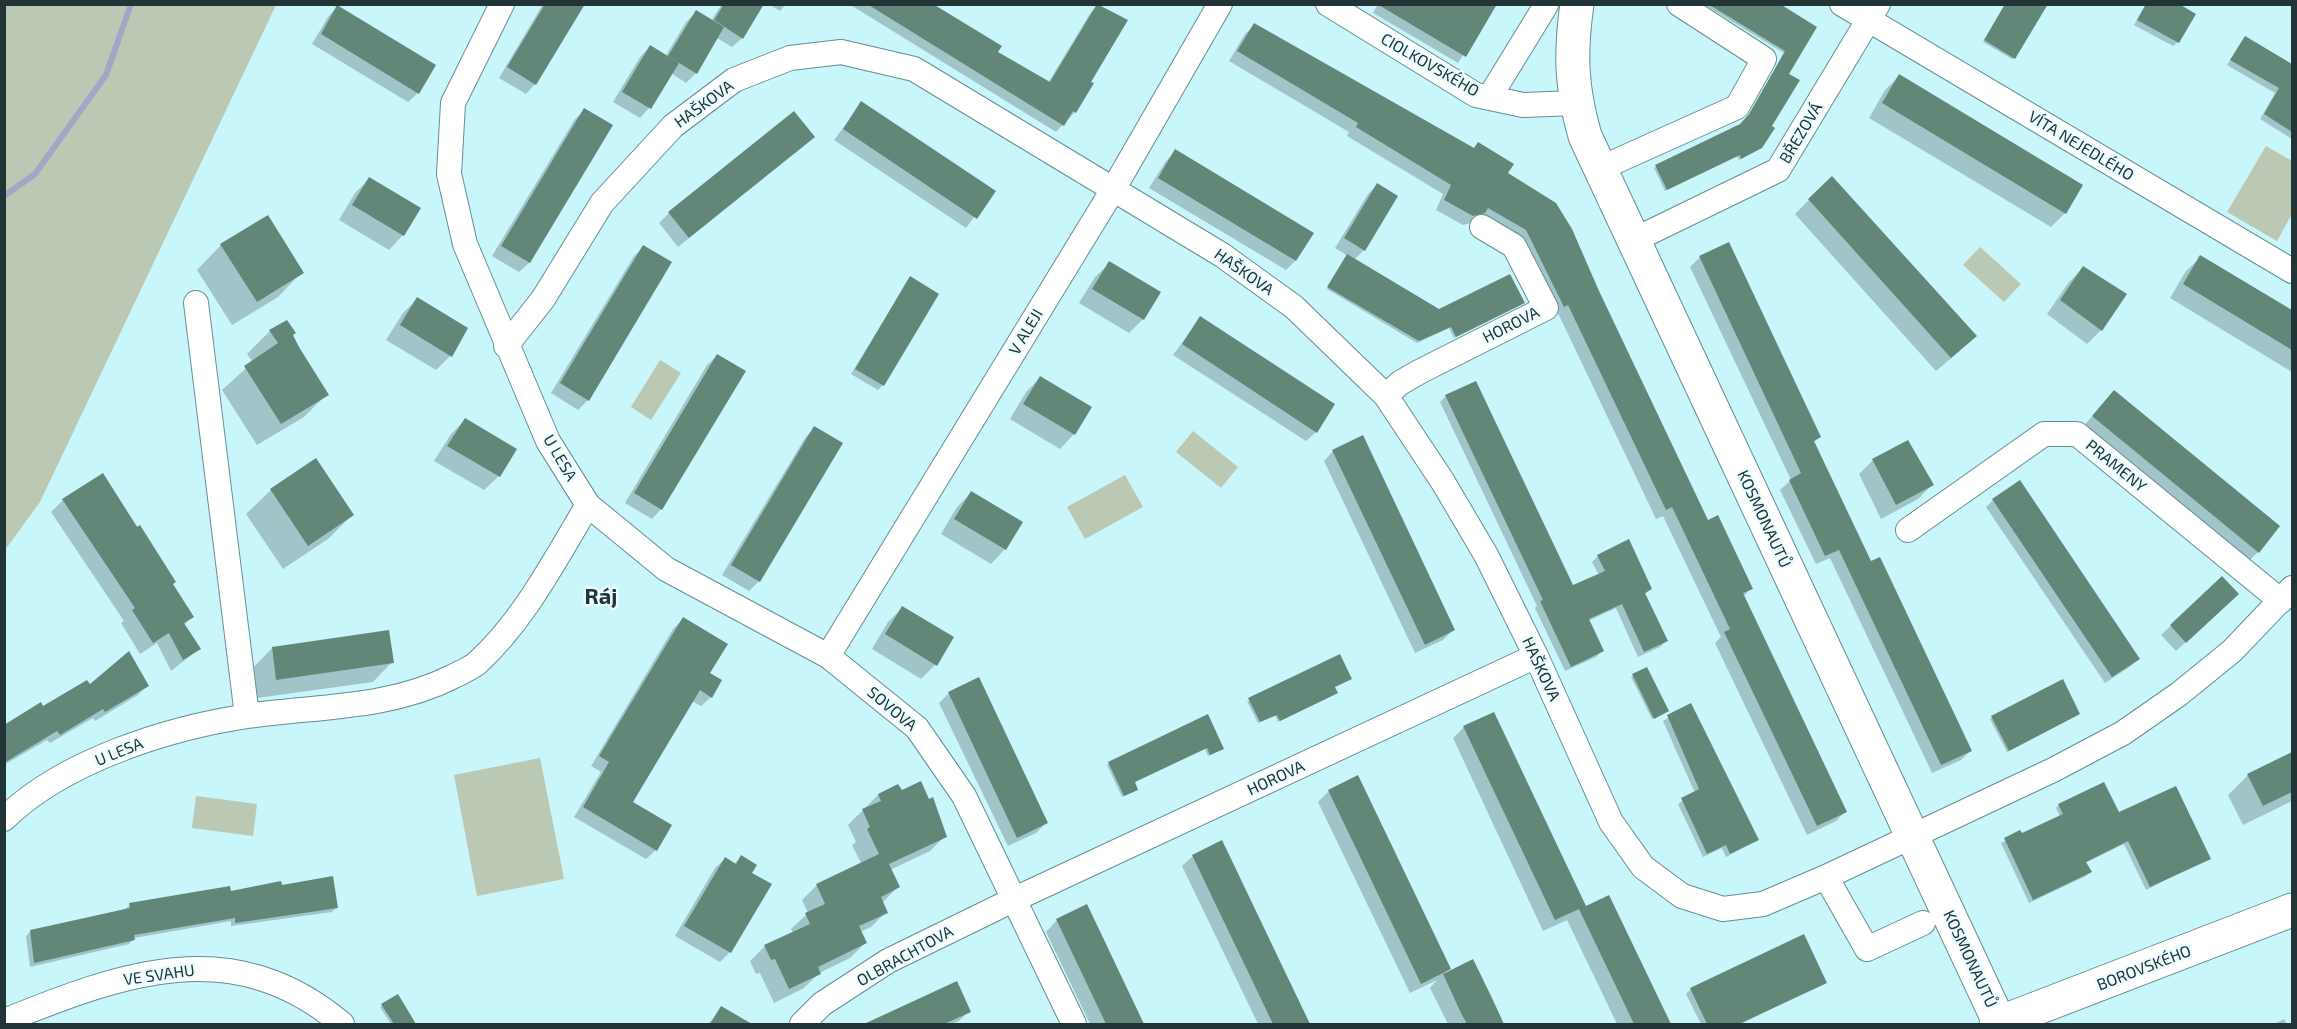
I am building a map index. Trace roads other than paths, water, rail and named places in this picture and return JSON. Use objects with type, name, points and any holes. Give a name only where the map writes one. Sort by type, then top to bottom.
[{"type":"street","name":"U LESA","points":[[4,819],[24,799],[81,767],[160,736],[247,716],[377,702],[430,688],[474,666],[510,628],[588,505],[548,441],[506,346],[465,244],[449,174],[453,103],[502,4]]},
{"type":"street","name":"V ALEJI","points":[[828,656],[1114,188],[1220,4]]},
{"type":"street","name":"KOSMONAUTŮ","points":[[1577,4],[1570,49],[1576,103],[1585,136],[1999,1024]]},
{"type":"street","points":[[1599,169],[1737,107],[1764,59],[1679,4]]},
{"type":"street","points":[[1842,4],[1874,12]]},
{"type":"street","points":[[1489,98],[1546,5]]},
{"type":"street","name":"CIOLKOVSKÉHO","points":[[1335,6],[1476,95],[1523,105],[1576,103]]},
{"type":"street","name":"BŘEZOVÁ","points":[[1634,240],[1778,170],[1874,12]]},
{"type":"street","name":"VÍTA NEJEDLÉHO","points":[[1874,12],[2292,271]]},
{"type":"street","name":"HAŠKOVA","points":[[506,346],[543,299],[602,203],[673,126],[734,80],[790,58],[841,52],[914,69],[1222,255],[1294,307],[1386,396],[1443,482],[1486,555],[1536,656],[1611,822],[1643,867],[1682,896],[1723,909],[1763,904],[1826,877],[1912,835]]},
{"type":"street","name":"HOROVA","points":[[1386,396],[1400,382],[1546,308],[1514,246],[1482,227]]},
{"type":"street","points":[[196,303],[247,716]]},
{"type":"street","name":"PRAMENY","points":[[1908,530],[2044,434],[2077,434],[2287,595],[2232,651],[2179,694],[2123,733],[2053,770],[1912,835]]},
{"type":"street","name":"SOVOVA","points":[[588,505],[666,569],[828,656],[917,728],[964,796],[1074,1024]]},
{"type":"street","name":"HOROVA","points":[[1015,899],[1536,656]]},
{"type":"street","points":[[1826,877],[1867,949],[1923,923]]},
{"type":"street","name":"OLBRACHTOVA","points":[[802,1024],[822,1004],[888,962],[1015,899]]},
{"type":"street","name":"BOROVSKÉHO","points":[[1999,1024],[2292,910]]},
{"type":"street","name":"VE SVAHU","points":[[9,1019],[85,989],[186,968],[254,975],[284,986],[318,1004],[342,1024]]},
{"type":"waterway","points":[[4,196],[35,174],[106,75],[131,4]]},
{"type":"district","name":"Ráj","points":[[601,597]]}]
